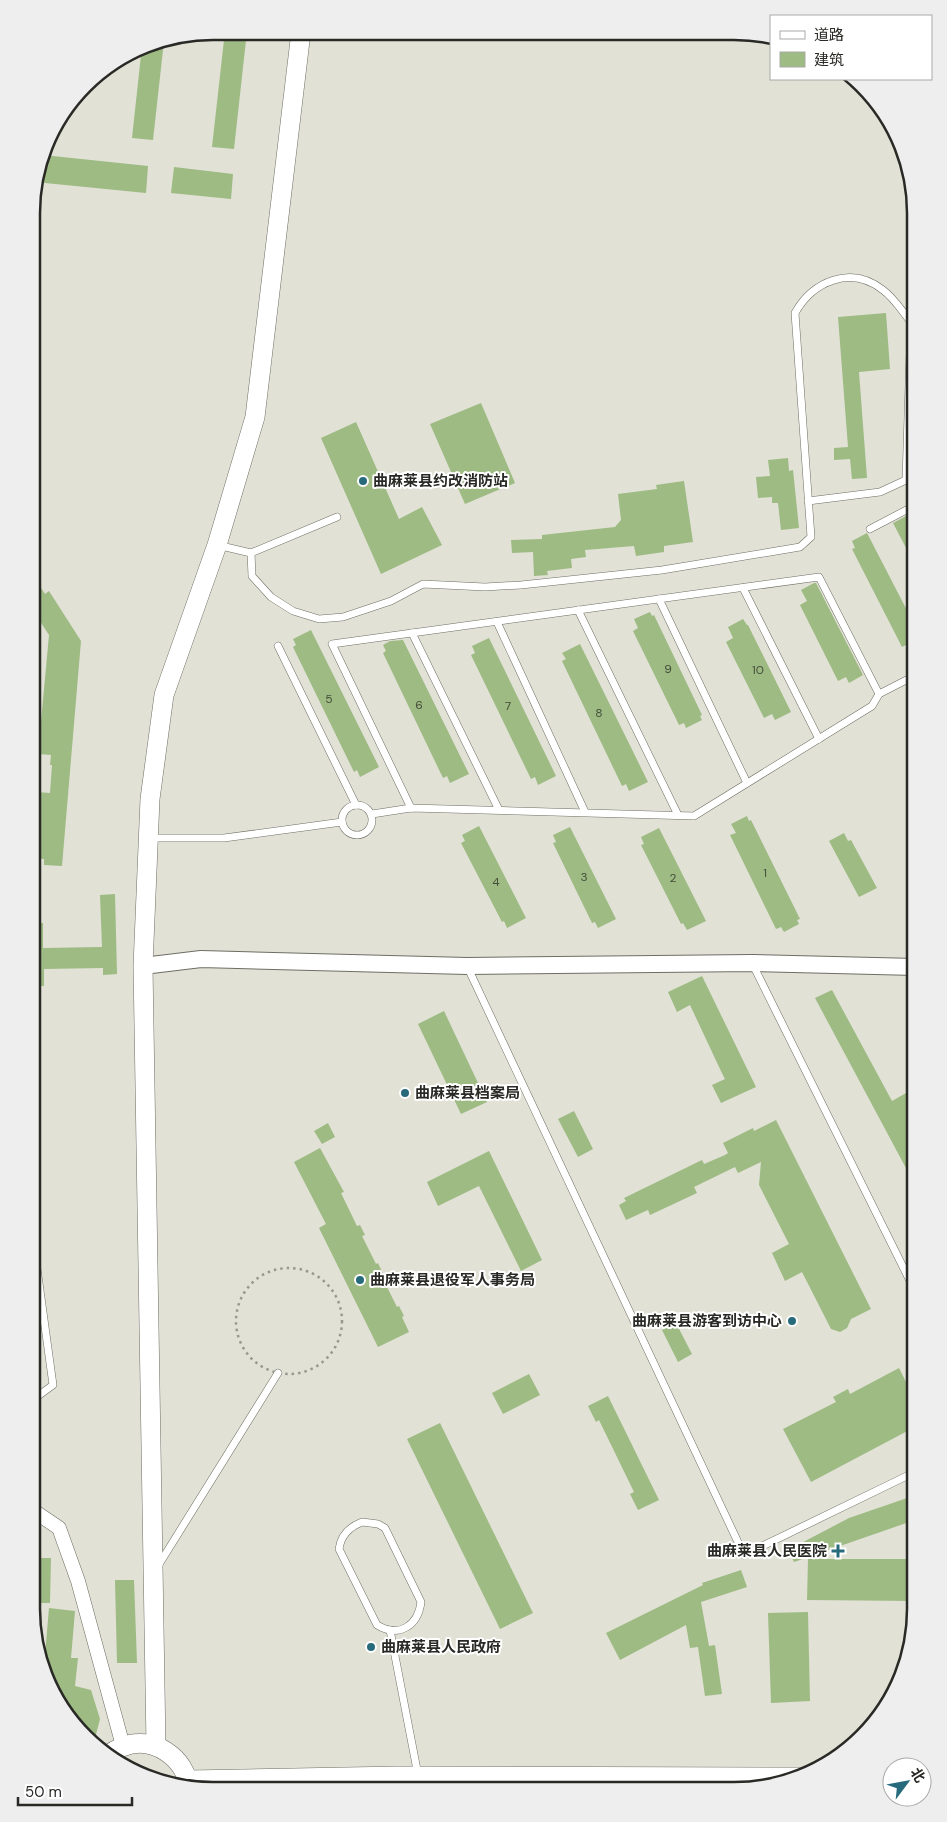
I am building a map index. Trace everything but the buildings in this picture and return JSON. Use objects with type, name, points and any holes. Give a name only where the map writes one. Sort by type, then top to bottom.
[{"type":"main road","points":[[156,1746],[143,966],[150,799],[164,694],[217,545],[255,417],[300,40]]},
{"type":"main road","points":[[115,1750],[139,1743],[156,1746],[170,1753],[182,1765],[187,1780]]},
{"type":"main road","points":[[393,1782],[398,1776]]},
{"type":"main road","points":[[259,1782],[398,1776],[778,1776]]},
{"type":"street","points":[[143,966],[201,959],[467,966],[752,964],[907,967]]},
{"type":"street","points":[[40,1515],[59,1528],[78,1581],[115,1750]]},
{"type":"lane","points":[[251,553],[252,576],[271,597],[306,616],[319,619],[343,617],[391,601],[423,584],[485,587],[521,585],[662,570],[800,547],[811,537],[796,313],[812,291],[828,282],[838,279],[857,279],[876,285],[907,316]]},
{"type":"lane","points":[[808,502],[880,492],[906,480],[907,457]]},
{"type":"lane","points":[[870,529],[907,510]]},
{"type":"lane","points":[[217,545],[251,553],[337,517]]},
{"type":"lane","points":[[411,808],[332,644],[819,577],[879,694]]},
{"type":"lane","points":[[743,588],[819,739]]},
{"type":"lane","points":[[659,599],[746,783]]},
{"type":"lane","points":[[578,610],[678,815]]},
{"type":"lane","points":[[497,622],[585,812]]},
{"type":"lane","points":[[412,633],[498,810]]},
{"type":"lane","points":[[278,646],[356,805]]},
{"type":"lane","points":[[372,814],[411,808],[694,816],[872,706],[879,694],[907,680]]},
{"type":"lane","points":[[356,805],[363,806],[372,814],[372,826],[363,834],[352,834],[347,831],[342,822],[346,809],[356,805]]},
{"type":"lane","points":[[148,838],[224,838],[342,822]]},
{"type":"lane","points":[[752,964],[907,1275]]},
{"type":"lane","points":[[467,966],[744,1555],[907,1476]]},
{"type":"lane","points":[[40,1290],[53,1385],[40,1396]]},
{"type":"lane","points":[[153,1574],[278,1374]]},
{"type":"lane","points":[[362,1522],[378,1524],[385,1528],[422,1602],[417,1618],[412,1624],[404,1628],[390,1630],[377,1625],[339,1549],[340,1542],[348,1529],[362,1522]]},
{"type":"lane","points":[[390,1630],[418,1776]]},
{"type":"path","points":[[278,1269],[300,1269],[316,1275],[329,1286],[340,1305],[342,1327],[336,1348],[321,1364],[301,1374],[278,1374],[258,1364],[244,1348],[236,1327],[238,1305],[250,1286],[268,1272],[278,1269]]},
{"type":"place","name":"曲麻莱县约改消防站","points":[[363,481]]},
{"type":"place","name":"曲麻莱县档案局","points":[[405,1093]]},
{"type":"place","name":"曲麻莱县退役军人事务局","points":[[360,1280]]},
{"type":"place","name":"曲麻莱县游客到访中心","points":[[792,1321]]},
{"type":"place","name":"曲麻莱县人民医院","points":[[838,1551]]},
{"type":"place","name":"曲麻莱县人民政府","points":[[371,1647]]}]
